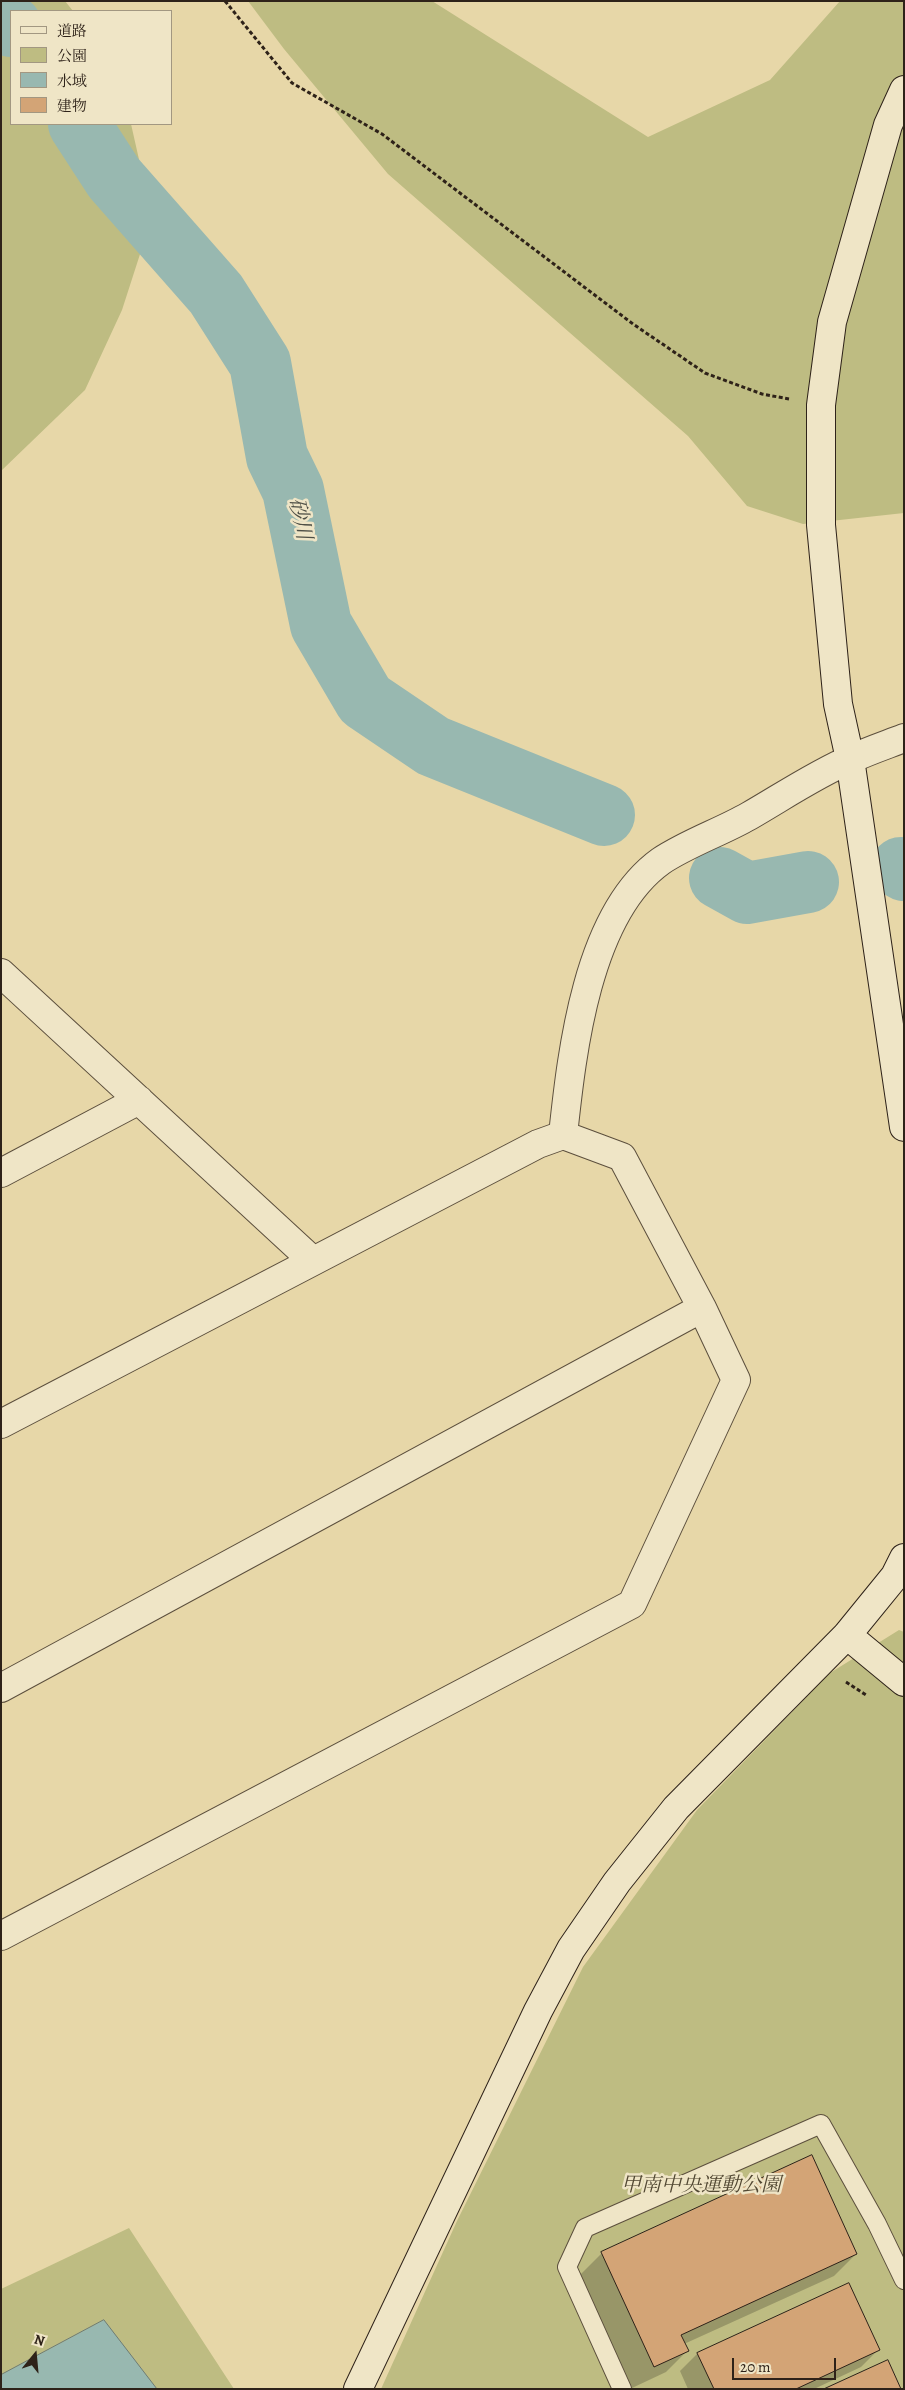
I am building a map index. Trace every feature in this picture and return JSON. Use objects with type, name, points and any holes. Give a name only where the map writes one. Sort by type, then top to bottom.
[{"type":"street","points":[[904,90],[888,125],[832,322],[821,405],[821,525],[838,704],[850,759],[904,1127]]},
{"type":"street","points":[[563,1135],[571,1060],[594,963],[606,931],[639,880],[662,861],[746,818],[850,759],[904,738]]},
{"type":"street","points":[[1,972],[312,1260]]},
{"type":"street","points":[[1,1173],[139,1100]]},
{"type":"street","points":[[1,1424],[312,1260],[538,1144],[563,1135],[622,1156],[702,1308],[736,1380],[632,1604],[1,1936]]},
{"type":"street","points":[[1,1688],[702,1308]]},
{"type":"street","points":[[358,2389],[538,2010],[571,1949],[616,1882],[676,1808],[847,1635],[895,1576],[904,1558]]},
{"type":"street","points":[[847,1635],[904,1682]]},
{"type":"lane","points":[[622,2389],[567,2267],[585,2228],[820,2124],[877,2224],[904,2280]]},
{"type":"path","points":[[225,1],[292,83],[382,134],[633,324],[665,346],[706,373],[762,394],[821,405]]},
{"type":"green space","points":[[1,1],[65,1],[72,10],[10,10],[10,125],[131,125],[152,217],[122,310],[85,390],[1,471]]},
{"type":"green space","points":[[248,1],[432,1],[648,137],[770,80],[840,1],[904,1],[904,513],[803,524],[747,506],[688,436],[388,174],[284,49]]},
{"type":"green space","name":"甲南中央運動公園","points":[[899,1630],[904,1632],[904,2389],[381,2389],[457,2221],[583,1967],[697,1810],[830,1673]]},
{"type":"green space","points":[[129,2228],[234,2389],[1,2389],[1,2289]]},
{"type":"water","points":[[104,2320],[157,2389],[1,2389],[1,2375]]},
{"type":"building","points":[[812,2155],[857,2254],[681,2335],[689,2351],[654,2367],[601,2252]]},
{"type":"building","points":[[849,2283],[880,2350],[796,2389],[714,2389],[697,2353]]},
{"type":"building","points":[[888,2360],[901,2389],[824,2389]]},
{"type":"waterway","name":"砂川","points":[[1,18],[10,25]]},
{"type":"waterway","name":"砂川","points":[[80,125],[114,178],[216,294],[260,363],[277,457],[293,490],[321,625],[365,700],[433,746],[604,815]]},
{"type":"waterway","name":"砂川","points":[[720,878],[747,893],[808,882]]}]
